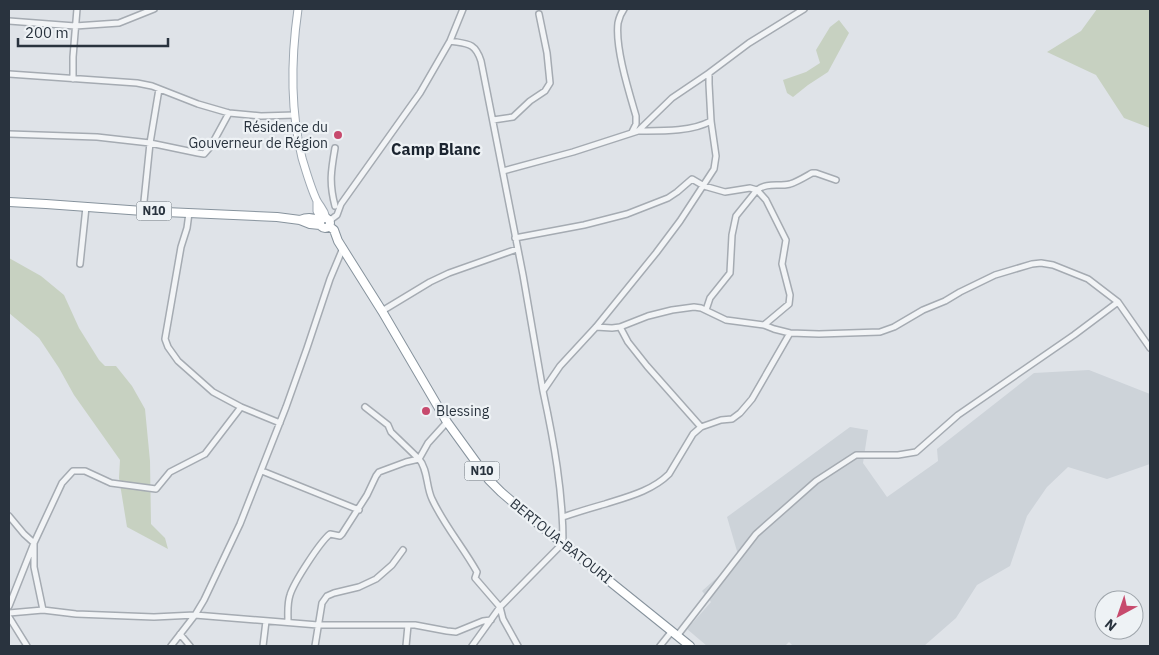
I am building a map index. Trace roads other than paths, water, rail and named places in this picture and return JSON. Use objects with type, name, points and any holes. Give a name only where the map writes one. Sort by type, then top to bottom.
[{"type":"highway","name":"N10","points":[[9,202],[300,220],[312,218],[324,222]]},
{"type":"highway","name":"BERTOUA-BATOURI","points":[[324,222],[334,230],[340,245],[382,311],[447,422],[495,486],[690,646]]},
{"type":"main road","points":[[298,9],[292,61],[295,115],[302,157],[318,202],[324,212],[324,222]]},
{"type":"street","points":[[73,79],[77,9]]},
{"type":"street","points":[[9,21],[75,26],[118,23],[154,9]]},
{"type":"street","points":[[324,222],[337,215],[341,204],[420,93],[450,41],[463,9]]},
{"type":"street","points":[[624,9],[618,23],[619,48],[636,116],[635,132]]},
{"type":"street","points":[[635,132],[672,98],[710,73],[749,43],[804,9]]},
{"type":"street","points":[[493,120],[513,117],[530,101],[545,92],[550,83],[547,53],[539,14]]},
{"type":"street","points":[[450,41],[473,46],[481,61],[555,448],[563,516],[563,543],[500,607],[472,646]]},
{"type":"street","points":[[543,391],[560,366],[596,327],[656,253],[680,221],[714,169],[716,161],[711,120],[710,73]]},
{"type":"street","points":[[9,74],[146,84],[198,104],[228,113],[261,116],[295,115]]},
{"type":"street","points":[[143,211],[150,143],[159,89]]},
{"type":"street","points":[[9,134],[70,136],[150,143],[204,154],[228,113]]},
{"type":"street","points":[[503,172],[635,132],[688,128],[704,125],[711,120]]},
{"type":"street","points":[[334,206],[331,192],[331,172],[335,148]]},
{"type":"street","points":[[706,310],[710,298],[730,273],[732,235],[736,216],[757,190],[768,185],[788,185],[812,173],[836,180]]},
{"type":"street","points":[[515,238],[584,225],[627,214],[668,198],[692,179],[704,186],[724,192],[750,188],[757,190],[766,200],[786,240],[782,264],[790,295],[789,304],[764,325]]},
{"type":"street","points":[[324,222],[330,210],[334,206],[341,204]]},
{"type":"street","points":[[80,264],[86,206]]},
{"type":"street","points":[[189,213],[165,340],[168,347],[178,361],[213,392],[241,407],[280,423]]},
{"type":"street","points":[[171,646],[195,615],[240,524],[262,471],[307,348],[340,245]]},
{"type":"street","points":[[382,311],[430,282],[449,273],[517,249]]},
{"type":"street","points":[[596,327],[620,327],[648,316],[694,307],[706,310],[726,320],[764,325],[790,333],[880,332],[894,327],[923,310],[945,301],[995,275],[1032,264],[1049,264],[1088,280],[1118,302],[1150,348]]},
{"type":"street","points":[[660,646],[674,634],[756,534],[816,480],[856,455],[898,455],[916,452],[958,415],[1068,340],[1118,302]]},
{"type":"street","points":[[620,327],[628,342],[647,366],[700,427]]},
{"type":"street","points":[[563,516],[642,492],[664,480],[693,434],[700,427],[721,420],[732,419],[752,399],[790,333]]},
{"type":"street","points":[[9,606],[34,543],[62,483],[73,471],[86,471],[111,483],[156,489],[170,472],[205,454],[241,407]]},
{"type":"street","points":[[365,407],[388,425],[391,432],[423,464],[431,498],[477,572],[475,578],[500,607],[503,620],[518,646]]},
{"type":"street","points":[[288,622],[288,605],[294,585],[322,541],[330,534],[341,536],[368,495],[376,476],[380,472],[419,459],[428,443],[447,422]]},
{"type":"street","points":[[262,471],[358,510]]},
{"type":"street","points":[[9,516],[34,543],[34,567],[43,610]]},
{"type":"street","points":[[315,646],[322,602],[327,596],[376,579],[392,565],[403,550]]},
{"type":"street","points":[[9,612],[43,610],[76,614],[195,615],[318,625],[415,625],[456,632],[482,621],[491,620]]},
{"type":"street","points":[[9,617],[27,646]]},
{"type":"street","points":[[263,646],[266,620]]},
{"type":"street","points":[[406,646],[408,625]]},
{"type":"street","points":[[180,634],[190,646]]},
{"type":"place","name":"Résidence du Gouverneur de Région","points":[[338,135]]},
{"type":"place","name":"Blessing","points":[[426,411]]},
{"type":"district","name":"Camp Blanc","points":[[436,149]]}]
